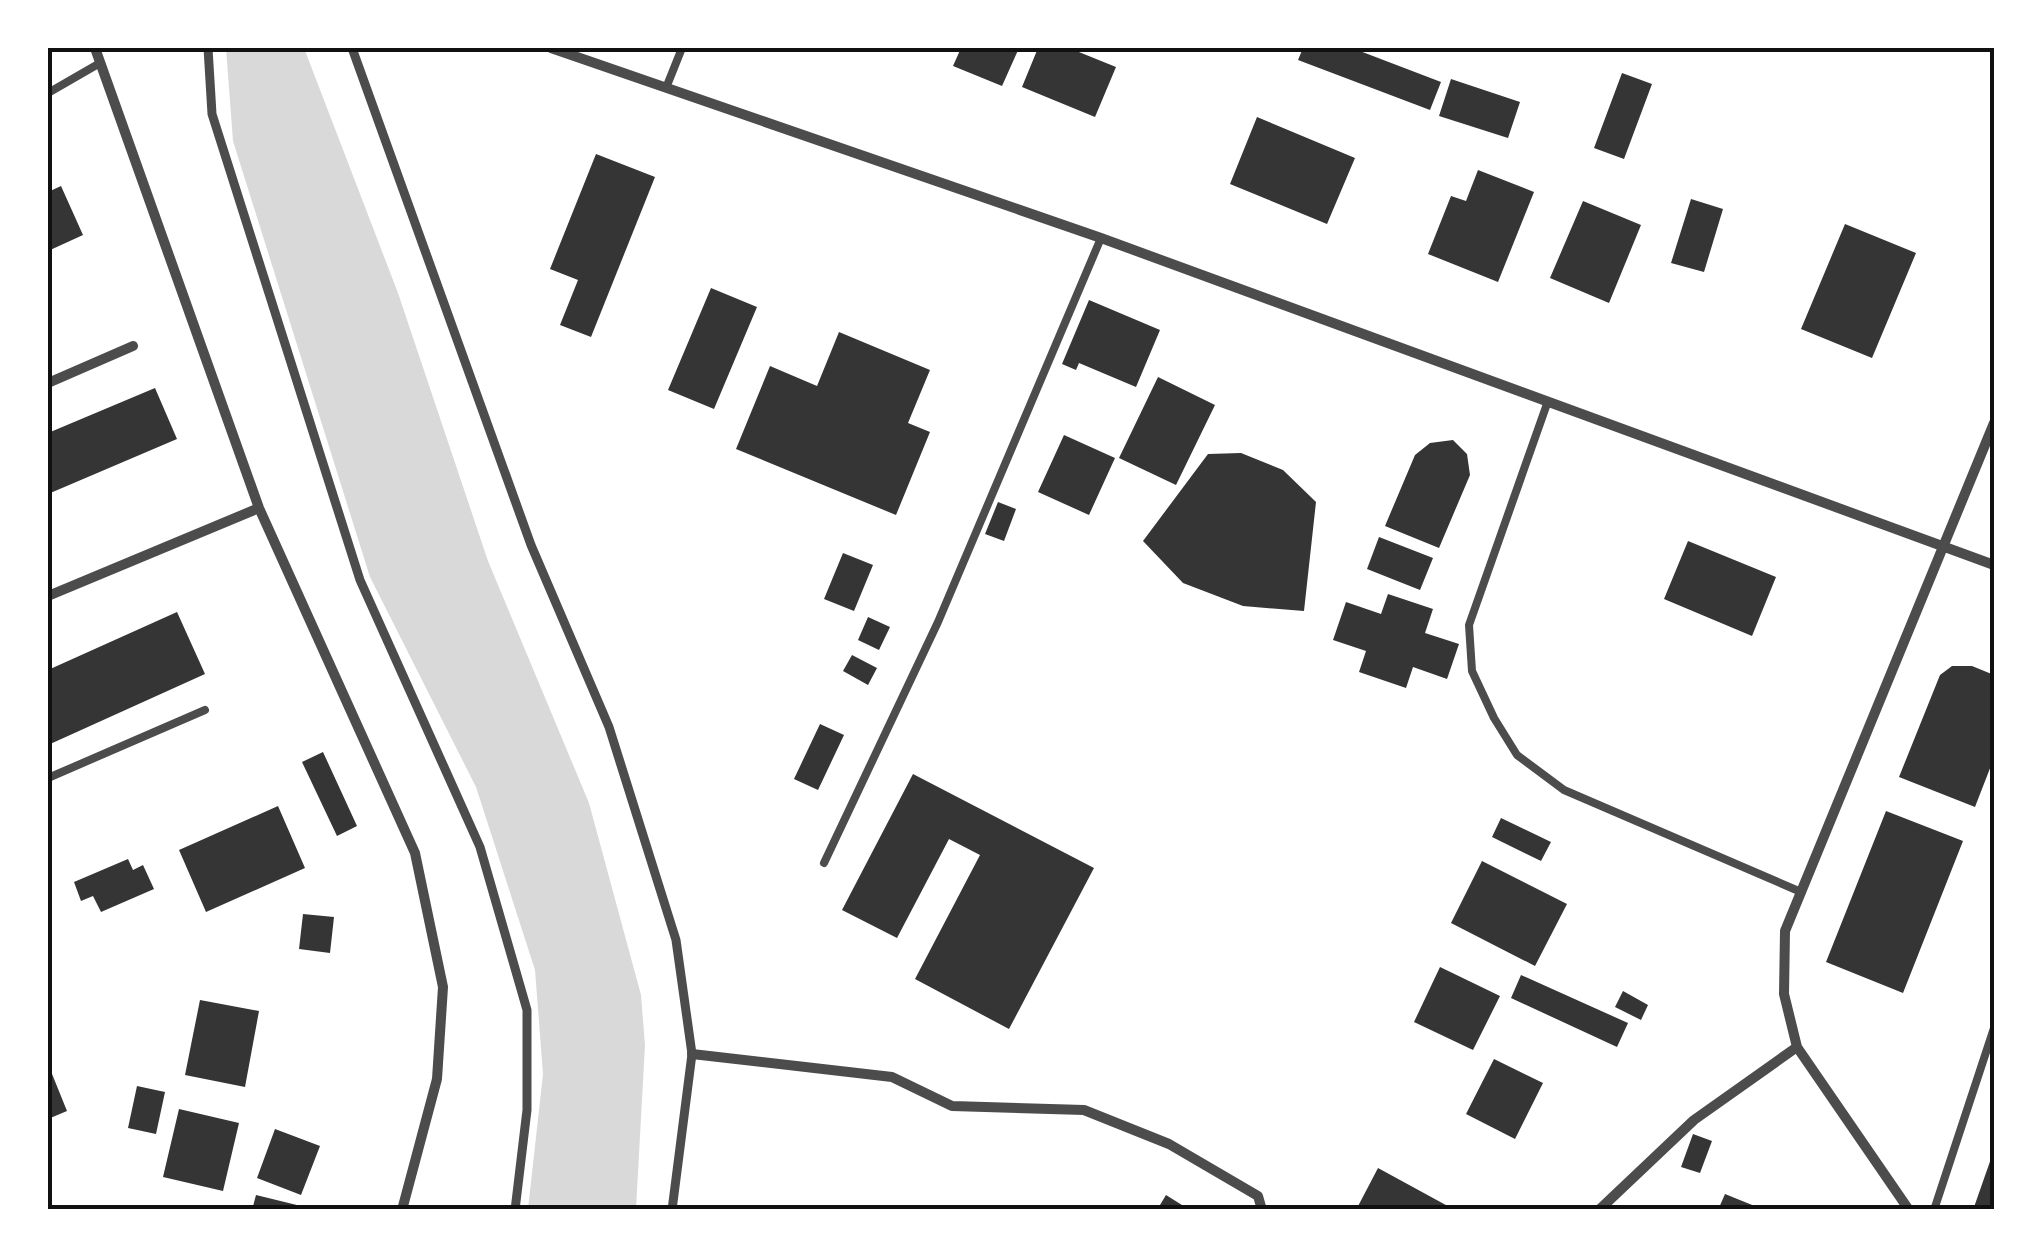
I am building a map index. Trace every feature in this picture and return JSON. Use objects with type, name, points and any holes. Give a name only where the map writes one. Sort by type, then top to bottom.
[{"type":"street","points":[[95,48],[259,508],[415,852],[443,987],[436,1079],[402,1210]]},
{"type":"street","points":[[208,48],[212,114],[360,580],[480,847],[527,1010],[527,1110],[515,1210]]},
{"type":"street","points":[[352,48],[531,546],[608,727],[676,940],[692,1054],[672,1210]]},
{"type":"street","points":[[551,48],[1100,238],[1994,564]]},
{"type":"street","points":[[48,384],[133,346]]},
{"type":"street","points":[[1909,1210],[1797,1047],[1784,994],[1784,931],[1947,546],[1994,423]]},
{"type":"street","points":[[48,596],[259,508]]},
{"type":"street","points":[[1599,1210],[1694,1120],[1797,1047]]},
{"type":"street","points":[[692,1054],[892,1077],[952,1106],[1084,1110],[1169,1144],[1258,1196],[1262,1210]]},
{"type":"lane","points":[[666,88],[682,48]]},
{"type":"lane","points":[[48,93],[100,62]]},
{"type":"lane","points":[[824,863],[938,622],[1100,238]]},
{"type":"lane","points":[[1548,401],[1469,625],[1472,672],[1494,718],[1517,755],[1564,790],[1800,892]]},
{"type":"lane","points":[[48,778],[206,710]]},
{"type":"lane","points":[[1934,1210],[1994,1028]]},
{"type":"shaded area","points":[[226,48],[304,48],[398,293],[488,561],[589,803],[641,995],[645,1045],[636,1209],[528,1209],[543,1074],[535,970],[476,787],[370,577],[233,141]]},
{"type":"building","points":[[961,48],[1019,48],[1002,86],[953,66]]},
{"type":"building","points":[[1038,48],[1069,48],[1116,67],[1095,117],[1022,87]]},
{"type":"building","points":[[1303,48],[1352,48],[1441,82],[1430,110],[1298,60]]},
{"type":"building","points":[[1622,73],[1652,84],[1624,159],[1594,148]]},
{"type":"building","points":[[1451,79],[1520,102],[1508,138],[1439,116]]},
{"type":"building","points":[[1257,117],[1355,158],[1327,224],[1230,184]]},
{"type":"building","points":[[596,154],[655,177],[591,337],[560,325],[578,280],[550,269]]},
{"type":"building","points":[[1478,170],[1534,192],[1498,282],[1428,254],[1451,196],[1466,201]]},
{"type":"building","points":[[61,186],[83,235],[48,251],[48,192]]},
{"type":"building","points":[[1691,199],[1723,209],[1704,272],[1671,263]]},
{"type":"building","points":[[1583,201],[1641,225],[1609,303],[1550,278]]},
{"type":"building","points":[[1845,224],[1916,253],[1872,358],[1801,329]]},
{"type":"building","points":[[711,288],[757,307],[714,409],[668,390]]},
{"type":"building","points":[[1089,300],[1160,330],[1136,387],[1079,363],[1076,370],[1062,364]]},
{"type":"building","points":[[839,332],[930,370],[908,423],[930,432],[896,515],[736,449],[770,366],[817,386]]},
{"type":"building","points":[[1158,377],[1215,405],[1176,485],[1119,458]]},
{"type":"building","points":[[155,388],[177,439],[48,494],[48,433]]},
{"type":"building","points":[[1064,435],[1115,458],[1089,515],[1038,492]]},
{"type":"building","points":[[1453,440],[1467,454],[1470,475],[1439,548],[1385,526],[1415,455],[1430,443]]},
{"type":"building","points":[[1241,453],[1283,470],[1316,502],[1304,611],[1243,606],[1183,583],[1143,541],[1208,454]]},
{"type":"building","points":[[998,502],[1016,509],[1004,541],[985,534]]},
{"type":"building","points":[[1379,537],[1433,558],[1420,590],[1367,569]]},
{"type":"building","points":[[1688,541],[1776,577],[1752,636],[1664,599]]},
{"type":"building","points":[[843,553],[873,565],[854,611],[824,599]]},
{"type":"building","points":[[1388,594],[1433,609],[1425,633],[1459,644],[1447,679],[1413,667],[1406,688],[1359,672],[1366,651],[1333,640],[1346,602],[1381,614]]},
{"type":"building","points":[[177,612],[205,674],[48,745],[48,670]]},
{"type":"building","points":[[868,617],[890,627],[879,650],[858,640]]},
{"type":"building","points":[[852,655],[877,668],[868,685],[843,671]]},
{"type":"building","points":[[1952,666],[1972,666],[1994,675],[1994,758],[1975,807],[1899,777],[1940,675]]},
{"type":"building","points":[[820,724],[844,735],[818,790],[794,779]]},
{"type":"building","points":[[323,752],[357,826],[337,836],[302,762]]},
{"type":"building","points":[[913,774],[1094,868],[1009,1029],[915,979],[980,855],[949,839],[897,938],[842,910]]},
{"type":"building","points":[[278,806],[305,868],[206,912],[179,850]]},
{"type":"building","points":[[1886,811],[1963,841],[1903,993],[1826,962]]},
{"type":"building","points":[[1501,818],[1551,842],[1541,861],[1492,837]]},
{"type":"building","points":[[128,859],[133,870],[143,865],[154,889],[101,912],[93,896],[81,901],[74,882]]},
{"type":"building","points":[[1482,861],[1567,904],[1535,966],[1451,923]]},
{"type":"building","points":[[303,914],[334,917],[330,953],[299,949]]},
{"type":"building","points":[[1440,967],[1500,996],[1473,1050],[1414,1022]]},
{"type":"building","points":[[1521,975],[1628,1023],[1617,1047],[1511,998]]},
{"type":"building","points":[[1623,991],[1648,1005],[1641,1020],[1615,1007]]},
{"type":"building","points":[[200,1000],[259,1011],[245,1087],[185,1075]]},
{"type":"building","points":[[1494,1059],[1543,1083],[1515,1139],[1466,1114]]},
{"type":"building","points":[[48,1064],[67,1111],[48,1119]]},
{"type":"building","points":[[137,1086],[165,1092],[156,1134],[128,1128]]},
{"type":"building","points":[[179,1109],[239,1123],[223,1191],[163,1177]]},
{"type":"building","points":[[275,1129],[320,1146],[301,1195],[257,1178]]},
{"type":"building","points":[[1693,1134],[1712,1141],[1700,1173],[1681,1167]]},
{"type":"building","points":[[1994,1150],[1994,1210],[1973,1210]]},
{"type":"building","points":[[1378,1168],[1455,1210],[1356,1210]]},
{"type":"building","points":[[1725,1194],[1762,1209],[1762,1210],[1718,1210]]},
{"type":"building","points":[[256,1195],[309,1208],[252,1210]]},
{"type":"building","points":[[1166,1195],[1190,1210],[1157,1210]]}]
